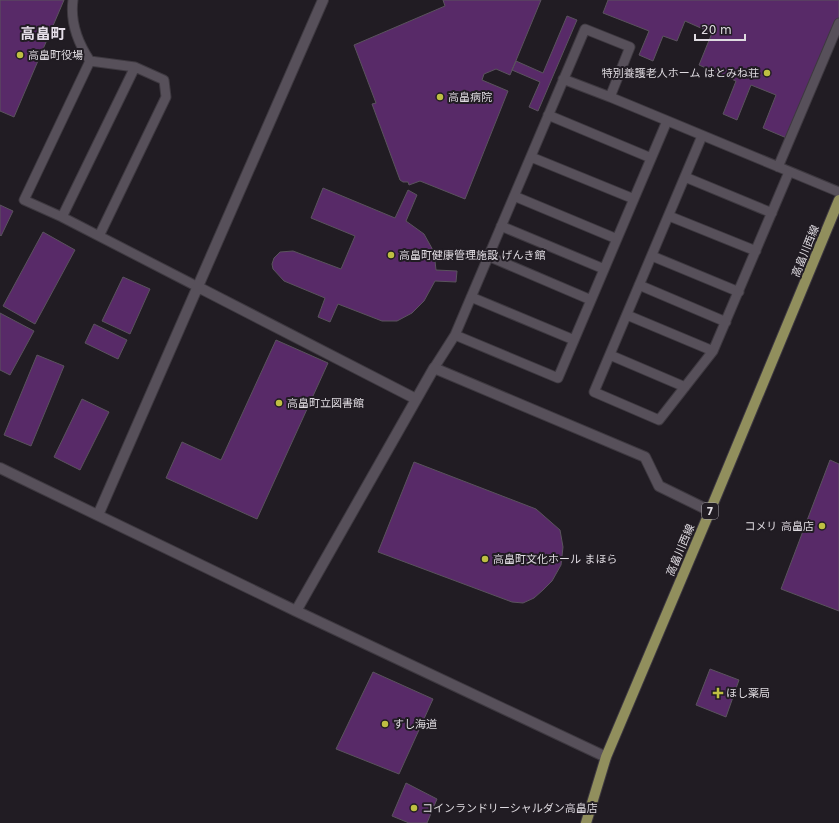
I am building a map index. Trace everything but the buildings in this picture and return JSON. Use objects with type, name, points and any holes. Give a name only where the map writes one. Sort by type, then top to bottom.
[{"type":"main road","name":"高畠川西線","points":[[586,823],[606,757],[839,200]]},
{"type":"street","points":[[98,515],[323,0]]},
{"type":"street","points":[[198,287],[416,399]]},
{"type":"street","points":[[296,611],[434,368],[645,457],[659,486],[710,511]]},
{"type":"street","points":[[0,468],[296,611],[606,757]]},
{"type":"lane","points":[[73,0],[73,22],[80,47],[90,62],[135,67],[164,80],[166,97],[99,236]]},
{"type":"lane","points":[[778,167],[839,23]]},
{"type":"lane","points":[[434,368],[455,335],[585,29],[630,47],[610,98]]},
{"type":"lane","points":[[90,62],[24,200],[62,216],[198,287]]},
{"type":"lane","points":[[62,216],[135,67]]},
{"type":"lane","points":[[563,79],[839,192]]},
{"type":"lane","points":[[548,115],[651,158]]},
{"type":"lane","points":[[455,335],[558,378],[667,121]]},
{"type":"lane","points":[[702,136],[594,392],[659,420],[713,351],[789,172]]},
{"type":"lane","points":[[530,157],[634,199]]},
{"type":"lane","points":[[685,177],[772,213]]},
{"type":"lane","points":[[514,196],[617,239]]},
{"type":"lane","points":[[669,216],[756,251]]},
{"type":"lane","points":[[501,226],[604,269]]},
{"type":"lane","points":[[488,256],[591,300]]},
{"type":"lane","points":[[652,256],[739,292]]},
{"type":"lane","points":[[639,285],[726,322]]},
{"type":"lane","points":[[471,297],[574,340]]},
{"type":"lane","points":[[627,315],[713,351]]},
{"type":"lane","points":[[610,355],[685,386]]},
{"type":"place","name":"高畠町役場","points":[[20,55]]},
{"type":"place","name":"特別養護老人ホーム はとみね荘","points":[[767,73]]},
{"type":"place","name":"高畠病院","points":[[440,97]]},
{"type":"place","name":"高畠町健康管理施設 げんき館","points":[[391,255]]},
{"type":"place","name":"高畠町立図書館","points":[[279,403]]},
{"type":"place","name":"コメリ 高畠店","points":[[822,526]]},
{"type":"place","name":"高畠町文化ホール まほら","points":[[485,559]]},
{"type":"place","name":"ほし薬局","points":[[718,693]]},
{"type":"place","name":"すし海道","points":[[385,724]]},
{"type":"place","name":"コインランドリーシャルダン高畠店","points":[[414,808]]},
{"type":"district","name":"高畠町","points":[[43,34]]}]
